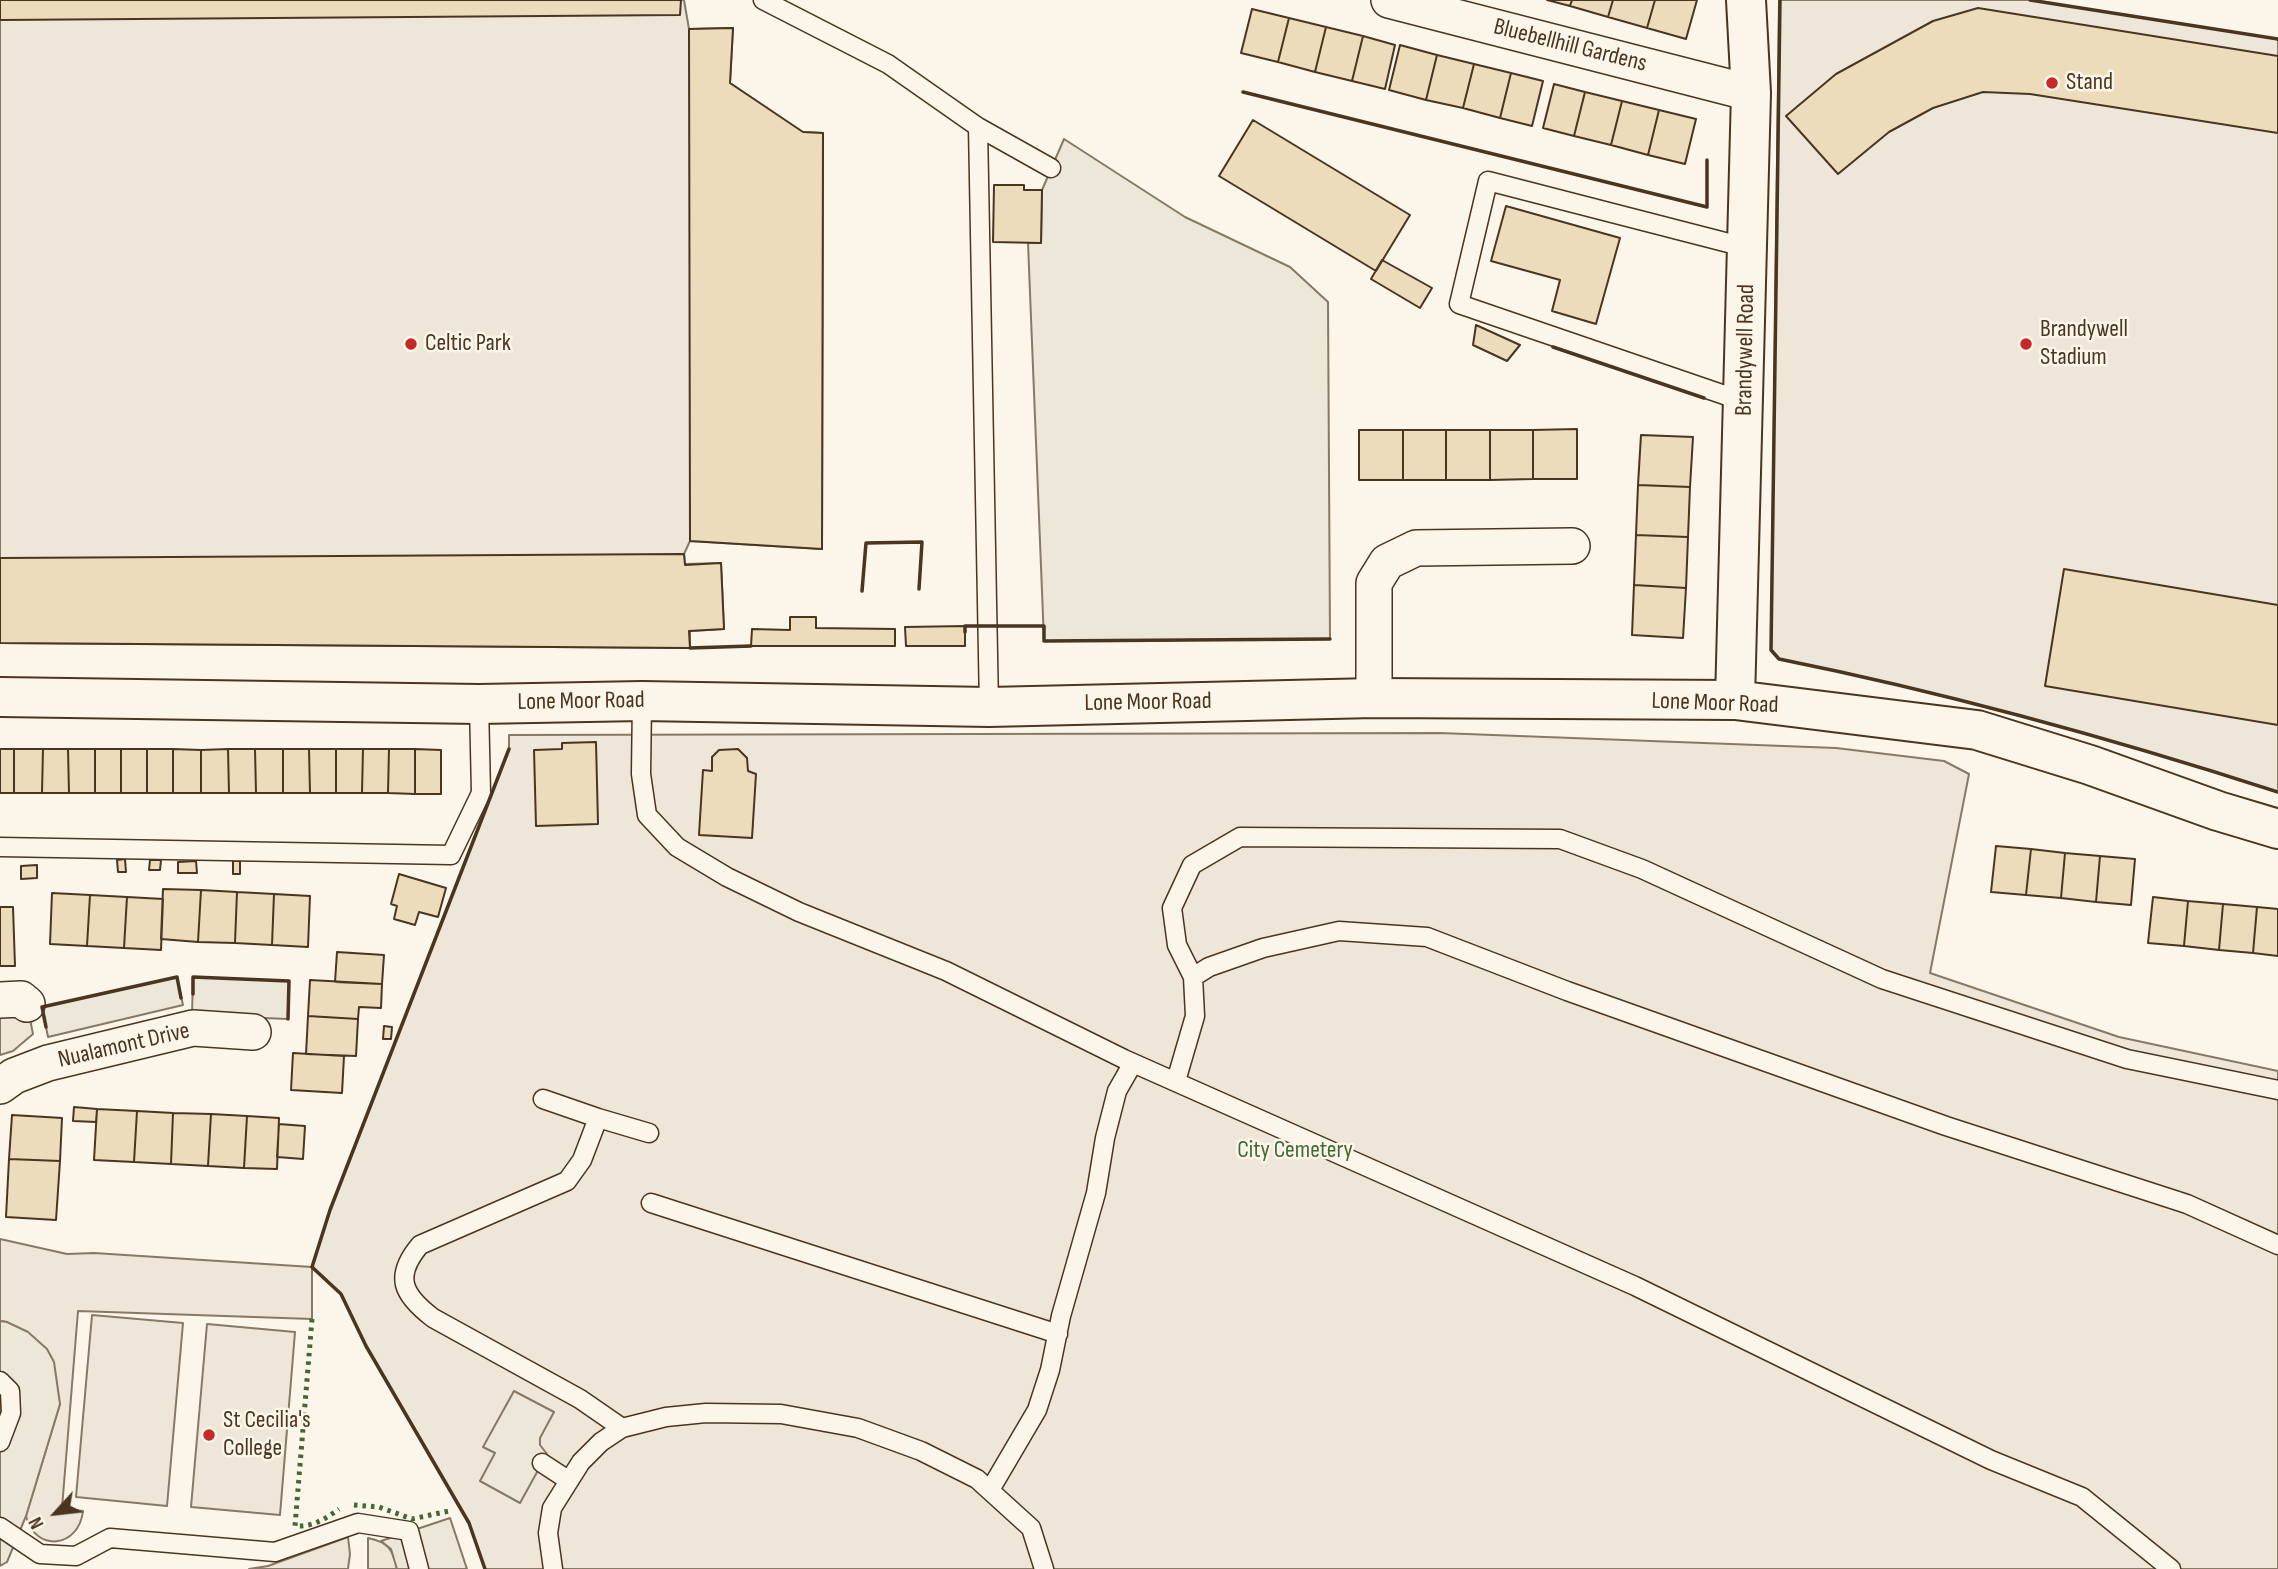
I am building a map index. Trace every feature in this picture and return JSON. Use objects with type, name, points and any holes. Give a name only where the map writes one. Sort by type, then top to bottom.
[{"type":"main road","name":"Brandywell Road","points":[[1735,700],[1745,401],[1751,93],[1746,0]]},
{"type":"main road","name":"Lone Moor Road","points":[[0,697],[479,704],[642,701],[989,707],[1374,698],[1735,700],[1978,730],[2278,829]]},
{"type":"street","name":"Bluebellhill Gardens","points":[[1389,0],[1751,93]]},
{"type":"street","points":[[1374,698],[1374,583],[1387,562],[1416,548],[1572,546]]},
{"type":"street","name":"Nualamont Drive","points":[[0,1086],[14,1076],[48,1063],[185,1030],[201,1028],[253,1032]]},
{"type":"lane","points":[[763,0],[888,64],[978,127],[1051,168]]},
{"type":"lane","points":[[978,127],[989,707]]},
{"type":"lane","points":[[1745,401],[1459,304],[1488,181],[1748,248]]},
{"type":"lane","points":[[642,701],[641,774],[647,815],[677,847],[727,877],[799,912],[946,971],[1133,1063],[1635,1286],[1991,1460],[2082,1497],[2171,1569]]},
{"type":"lane","points":[[0,848],[451,855],[481,793],[479,704]]},
{"type":"lane","points":[[1175,1082],[1195,1016],[1194,976],[1177,945],[1172,908],[1192,865],[1240,837],[1560,839],[1642,869],[1882,979],[2127,1059],[2278,1090]]},
{"type":"lane","points":[[1194,976],[1209,967],[1263,948],[1339,931],[1427,937],[1567,991],[1946,1126],[2187,1204],[2278,1245]]},
{"type":"lane","points":[[990,1490],[1037,1410],[1096,1193],[1105,1138],[1117,1091],[1133,1063]]},
{"type":"lane","points":[[543,1099],[649,1133]]},
{"type":"lane","points":[[598,1118],[582,1160],[567,1181],[420,1245],[410,1256],[403,1274],[407,1293],[417,1306],[433,1318],[569,1393],[622,1428]]},
{"type":"lane","points":[[651,1203],[1058,1334]]},
{"type":"lane","points":[[0,1381],[10,1391],[11,1413],[0,1442]]},
{"type":"lane","points":[[553,1569],[548,1532],[552,1508],[568,1480],[588,1455],[622,1428],[666,1418],[706,1413],[780,1414],[858,1428],[909,1446],[977,1479],[990,1490],[1031,1528],[1044,1569]]},
{"type":"lane","points":[[542,1463],[568,1480]]},
{"type":"lane","points":[[0,1527],[40,1555],[76,1556],[110,1538],[275,1552],[358,1523],[409,1531],[419,1569]]},
{"type":"green space","name":"Celtic Park","points":[[0,0],[684,0],[689,29],[733,28],[730,83],[802,132],[823,133],[822,549],[690,541],[684,554],[685,564],[721,563],[724,629],[690,631],[690,648],[0,643]]},
{"type":"green space","name":"Brandywell Stadium","points":[[1779,0],[2030,0],[2278,39],[2278,792],[2030,718],[1779,659],[1771,650]]},
{"type":"green space","name":"City Cemetery","points":[[1440,733],[1836,748],[1944,761],[1969,774],[1930,973],[2119,1037],[2278,1071],[2278,1569],[485,1569],[469,1523],[366,1346],[341,1294],[312,1268],[312,1319],[78,1311],[62,1508],[83,1511],[74,1533],[66,1539],[47,1540],[38,1536],[31,1528],[26,1516],[60,1404],[7,1322],[0,1321],[0,1239],[67,1254],[94,1253],[312,1267],[330,1210],[509,749],[509,735]]},
{"type":"green space","points":[[0,1009],[28,1009],[33,1034],[13,1051],[0,1055]]},
{"type":"green space","points":[[92,1315],[183,1323],[167,1506],[76,1497]]},
{"type":"green space","points":[[207,1324],[295,1332],[280,1515],[191,1507]]},
{"type":"green space","points":[[348,1537],[348,1569],[249,1569],[268,1566]]},
{"type":"green space","points":[[368,1538],[388,1548],[394,1556],[397,1569],[368,1569]]},
{"type":"shaded area","points":[[1064,139],[1185,217],[1290,267],[1328,302],[1330,639],[1044,641],[1028,243],[1041,243],[1042,190]]},
{"type":"shaded area","points":[[177,977],[183,1005],[48,1037],[42,1007]]},
{"type":"shaded area","points":[[193,977],[289,981],[288,1019],[192,1015]]},
{"type":"shaded area","points":[[0,1321],[28,1332],[47,1349],[54,1362],[60,1404],[26,1516],[7,1562],[0,1566]]},
{"type":"shaded area","points":[[514,1391],[554,1412],[540,1438],[540,1445],[547,1454],[520,1503],[480,1481],[495,1453],[483,1447]]},
{"type":"shaded area","points":[[450,1518],[467,1569],[397,1569],[391,1549],[381,1541]]},
{"type":"building","points":[[0,0],[681,0],[680,15],[0,20]]},
{"type":"building","points":[[1547,0],[1572,0],[1570,6]]},
{"type":"building","points":[[1572,0],[1613,0],[1608,17],[1570,6]]},
{"type":"building","points":[[1613,0],[1655,0],[1647,28],[1608,17]]},
{"type":"building","points":[[1655,0],[1697,0],[1686,39],[1647,28]]},
{"type":"building","name":"Stand","points":[[1978,8],[2278,56],[2278,133],[2030,94],[1983,92],[1933,108],[1889,132],[1838,174],[1786,116],[1836,74],[1933,21]]},
{"type":"building","points":[[1252,9],[1289,18],[1278,62],[1241,53]]},
{"type":"building","points":[[1289,18],[1326,27],[1315,72],[1278,62]]},
{"type":"building","points":[[1326,27],[1363,36],[1352,81],[1315,72]]},
{"type":"building","points":[[733,28],[730,83],[803,132],[823,133],[822,549],[690,541],[689,29]]},
{"type":"building","points":[[1363,36],[1395,45],[1385,89],[1352,81]]},
{"type":"building","points":[[1400,45],[1437,55],[1426,100],[1389,90]]},
{"type":"building","points":[[1437,55],[1474,64],[1463,108],[1426,100]]},
{"type":"building","points":[[1474,64],[1511,73],[1500,118],[1463,108]]},
{"type":"building","points":[[1511,73],[1543,81],[1532,126],[1500,118]]},
{"type":"building","points":[[1554,84],[1585,92],[1574,136],[1543,128]]},
{"type":"building","points":[[1585,92],[1622,101],[1611,145],[1574,136]]},
{"type":"building","points":[[1622,101],[1659,110],[1648,155],[1611,145]]},
{"type":"building","points":[[1659,110],[1696,119],[1685,164],[1648,155]]},
{"type":"building","points":[[1253,120],[1410,215],[1376,271],[1219,176]]},
{"type":"building","points":[[994,185],[1024,185],[1024,190],[1042,190],[1041,243],[993,242]]},
{"type":"building","points":[[1506,206],[1620,238],[1596,324],[1552,311],[1560,280],[1491,261]]},
{"type":"building","points":[[1382,260],[1432,288],[1420,308],[1371,279]]},
{"type":"building","points":[[1476,325],[1520,345],[1507,361],[1473,345]]},
{"type":"building","points":[[1577,429],[1577,479],[1533,479],[1533,430]]},
{"type":"building","points":[[1359,430],[1403,430],[1403,480],[1359,480]]},
{"type":"building","points":[[1403,430],[1446,430],[1446,480],[1403,480]]},
{"type":"building","points":[[1446,430],[1490,430],[1490,480],[1446,480]]},
{"type":"building","points":[[1490,430],[1533,430],[1533,479],[1490,480]]},
{"type":"building","points":[[1641,435],[1693,437],[1690,487],[1638,485]]},
{"type":"building","points":[[1638,485],[1690,487],[1688,537],[1636,535]]},
{"type":"building","points":[[1636,535],[1688,537],[1686,588],[1634,585]]},
{"type":"building","points":[[684,554],[685,565],[721,563],[724,629],[689,631],[690,648],[0,643],[0,558]]},
{"type":"building","points":[[2064,569],[2278,605],[2278,725],[2045,686]]},
{"type":"building","points":[[1634,585],[1686,588],[1683,638],[1632,635]]},
{"type":"building","points":[[790,617],[816,617],[816,628],[895,629],[895,646],[751,646],[752,629],[790,630]]},
{"type":"building","points":[[965,626],[965,646],[906,646],[905,627]]},
{"type":"building","points":[[596,742],[598,824],[536,826],[534,750],[562,749],[562,743]]},
{"type":"building","points":[[0,749],[14,749],[14,793],[0,793]]},
{"type":"building","points":[[14,749],[43,749],[42,793],[14,793]]},
{"type":"building","points":[[43,749],[68,749],[69,793],[42,793]]},
{"type":"building","points":[[68,749],[95,749],[95,793],[69,793]]},
{"type":"building","points":[[95,749],[121,749],[121,793],[95,793]]},
{"type":"building","points":[[121,749],[147,749],[147,793],[121,793]]},
{"type":"building","points":[[147,749],[173,749],[173,793],[147,793]]},
{"type":"building","points":[[173,749],[201,750],[201,793],[173,793]]},
{"type":"building","points":[[228,749],[255,749],[256,793],[229,793]]},
{"type":"building","points":[[228,749],[229,793],[201,793],[201,750]]},
{"type":"building","points":[[255,749],[283,749],[283,793],[256,793]]},
{"type":"building","points":[[283,749],[309,749],[310,793],[283,793]]},
{"type":"building","points":[[309,749],[336,749],[336,793],[310,793]]},
{"type":"building","points":[[336,749],[363,749],[362,793],[336,793]]},
{"type":"building","points":[[363,749],[389,749],[388,793],[362,793]]},
{"type":"building","points":[[389,749],[415,749],[415,794],[388,793]]},
{"type":"building","points":[[415,749],[441,750],[441,794],[415,794]]},
{"type":"building","points":[[738,749],[747,758],[748,771],[756,774],[752,838],[699,835],[703,770],[712,771],[712,757],[719,750]]},
{"type":"building","points":[[1996,846],[2031,849],[2026,895],[1991,892]]},
{"type":"building","points":[[2031,849],[2065,853],[2061,898],[2026,895]]},
{"type":"building","points":[[2065,853],[2100,856],[2096,902],[2061,898]]},
{"type":"building","points":[[2100,856],[2135,859],[2131,905],[2096,902]]},
{"type":"building","points":[[125,859],[126,872],[118,872],[117,860]]},
{"type":"building","points":[[150,860],[161,860],[160,870],[149,870]]},
{"type":"building","points":[[196,861],[197,873],[178,873],[178,862]]},
{"type":"building","points":[[233,861],[240,861],[240,874],[233,874]]},
{"type":"building","points":[[37,865],[37,878],[21,879],[21,866]]},
{"type":"building","points":[[399,874],[446,888],[438,917],[419,912],[415,925],[394,919],[397,906],[391,904]]},
{"type":"building","points":[[163,889],[201,890],[198,942],[161,939]]},
{"type":"building","points":[[201,890],[237,892],[235,943],[198,942]]},
{"type":"building","points":[[237,892],[274,894],[272,945],[235,943]]},
{"type":"building","points":[[52,893],[90,895],[87,946],[50,944]]},
{"type":"building","points":[[274,894],[310,896],[308,947],[272,945]]},
{"type":"building","points":[[90,895],[127,897],[124,948],[87,946]]},
{"type":"building","points":[[127,897],[163,899],[161,950],[124,948]]},
{"type":"building","points":[[2153,897],[2188,901],[2184,946],[2148,943]]},
{"type":"building","points":[[2188,901],[2223,904],[2219,950],[2184,946]]},
{"type":"building","points":[[2223,904],[2257,907],[2253,953],[2219,950]]},
{"type":"building","points":[[0,907],[13,907],[15,966],[0,966]]},
{"type":"building","points":[[2257,907],[2278,909],[2278,956],[2253,953]]},
{"type":"building","points":[[337,952],[384,955],[382,984],[335,982]]},
{"type":"building","points":[[310,980],[382,984],[381,1008],[359,1007],[358,1019],[308,1016]]},
{"type":"building","points":[[308,1016],[358,1019],[356,1056],[306,1054]]},
{"type":"building","points":[[384,1026],[392,1027],[391,1039],[383,1039]]},
{"type":"building","points":[[293,1053],[344,1056],[342,1093],[291,1090]]},
{"type":"building","points":[[74,1107],[97,1109],[96,1122],[73,1121]]},
{"type":"building","points":[[97,1109],[137,1111],[134,1162],[94,1160]]},
{"type":"building","points":[[137,1111],[173,1113],[171,1164],[134,1162]]},
{"type":"building","points":[[173,1113],[211,1114],[208,1166],[171,1164]]},
{"type":"building","points":[[211,1114],[247,1116],[244,1168],[208,1166]]},
{"type":"building","points":[[12,1115],[62,1118],[60,1161],[9,1159]]},
{"type":"building","points":[[247,1116],[279,1118],[277,1169],[244,1168]]},
{"type":"building","points":[[279,1124],[305,1126],[303,1159],[277,1157]]},
{"type":"building","points":[[9,1159],[60,1161],[56,1220],[6,1217]]},
{"type":"hedge","points":[[312,1319],[295,1526],[313,1524],[339,1509]]},
{"type":"hedge","points":[[354,1505],[379,1507],[412,1519],[449,1511]]},
{"type":"wall","points":[[1780,0],[1771,650],[1779,659],[2030,718],[2278,792]]},
{"type":"wall","points":[[2030,0],[2278,39]]},
{"type":"wall","points":[[1243,92],[1707,207],[1707,160]]},
{"type":"wall","points":[[1553,347],[1704,398]]},
{"type":"wall","points":[[862,591],[866,543],[922,542],[919,589]]},
{"type":"wall","points":[[965,632],[965,626],[1044,626],[1044,641],[1330,639]]},
{"type":"wall","points":[[690,648],[751,646]]},
{"type":"wall","points":[[485,1569],[469,1523],[366,1346],[341,1294],[312,1267],[330,1210],[509,749]]},
{"type":"wall","points":[[46,1027],[42,1007],[177,977],[181,998]]},
{"type":"wall","points":[[193,994],[193,977],[289,981],[288,1019]]},
{"type":"place","name":"Stand","points":[[2052,83]]},
{"type":"place","name":"Celtic Park","points":[[411,344]]},
{"type":"place","name":"Brandywell Stadium","points":[[2026,344]]},
{"type":"place","name":"St Cecilia's College","points":[[209,1435]]}]
